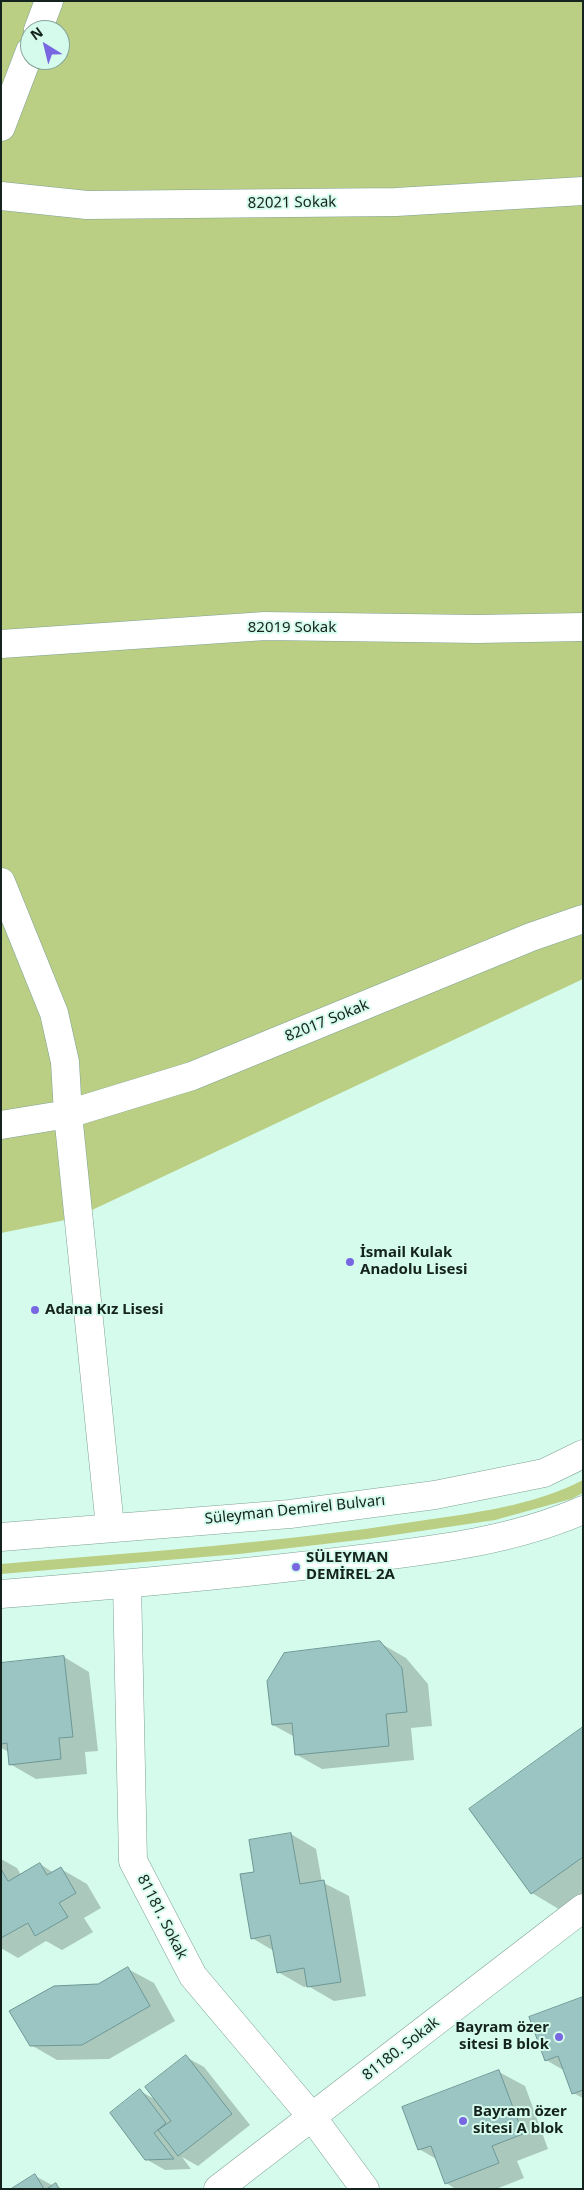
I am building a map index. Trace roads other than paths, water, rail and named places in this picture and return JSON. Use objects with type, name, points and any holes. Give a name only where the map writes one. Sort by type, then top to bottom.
[{"type":"street","points":[[42,20],[49,1]]},
{"type":"street","points":[[1,128],[23,70]]},
{"type":"street","name":"82021 Sokak","points":[[1,196],[97,205],[396,202],[583,191]]},
{"type":"street","name":"82019 Sokak","points":[[1,644],[266,626],[478,629],[583,627]]},
{"type":"street","points":[[1,882],[54,1013],[65,1062],[68,1114],[110,1527]]},
{"type":"street","name":"82017 Sokak","points":[[1,1125],[68,1114],[192,1076],[531,936],[583,919]]},
{"type":"street","name":"Süleyman Demirel Bulvarı","points":[[1,1537],[290,1514],[436,1495],[544,1473],[583,1454]]},
{"type":"street","points":[[1,1594],[127,1584],[296,1567],[446,1548],[553,1523],[583,1510]]},
{"type":"street","name":"81181. Sokak","points":[[127,1584],[134,1861],[193,1976],[312,2118],[365,2189]]},
{"type":"street","name":"81180. Sokak","points":[[218,2189],[583,1908]]},
{"type":"place","name":"İsmail Kulak Anadolu Lisesi","points":[[350,1262]]},
{"type":"place","name":"Adana Kız Lisesi","points":[[35,1310]]},
{"type":"place","name":"SÜLEYMAN DEMİREL 2A","points":[[296,1567]]},
{"type":"place","name":"Bayram özer sitesi B blok","points":[[559,2037]]},
{"type":"place","name":"Bayram özer sitesi A blok","points":[[463,2121]]}]
